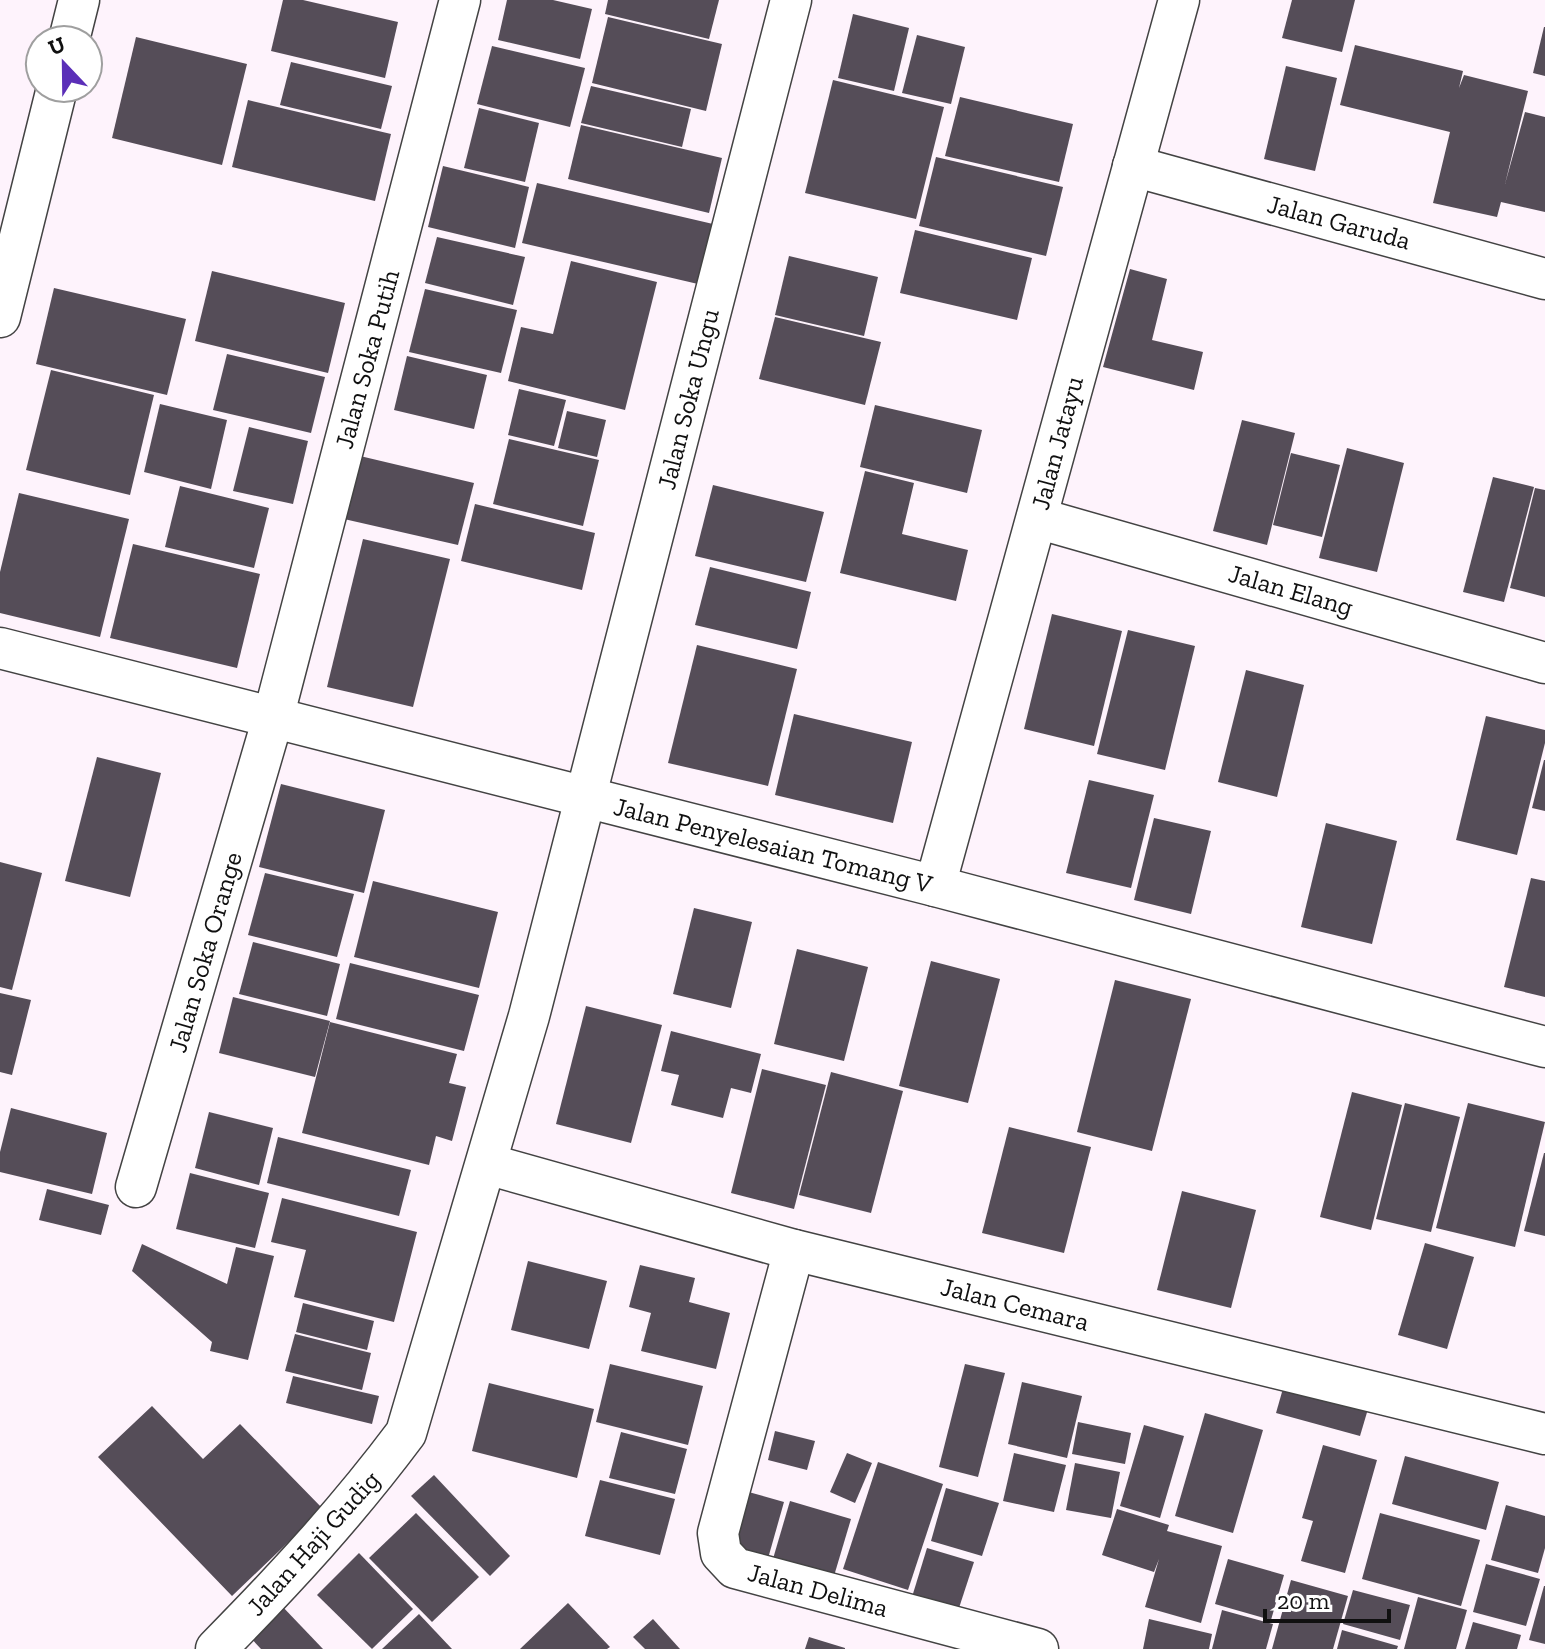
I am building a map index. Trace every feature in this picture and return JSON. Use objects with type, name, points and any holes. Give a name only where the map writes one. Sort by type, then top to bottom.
[{"type":"street","points":[[73,24],[79,0]]},
{"type":"street","name":"Jalan Soka Putih","points":[[273,718],[460,0]]},
{"type":"street","name":"Jalan Soka Ungu","points":[[406,1433],[529,1016],[791,0]]},
{"type":"street","name":"Jalan Jatayu","points":[[935,886],[1179,0]]},
{"type":"street","points":[[0,317],[53,104]]},
{"type":"street","name":"Jalan Garuda","points":[[1133,166],[1545,279]]},
{"type":"street","name":"Jalan Elang","points":[[1037,518],[1545,663]]},
{"type":"street","name":"Jalan Penyelesaian Tomang V","points":[[0,648],[935,886],[1545,1047]]},
{"type":"street","name":"Jalan Soka Orange","points":[[136,1187],[273,718]]},
{"type":"street","name":"Jalan Cemara","points":[[487,1164],[794,1250],[1545,1434]]},
{"type":"street","name":"Jalan Delima","points":[[794,1250],[718,1533],[721,1553],[735,1568],[1038,1649]]},
{"type":"street","name":"Jalan Haji Gudig","points":[[216,1649],[298,1566],[364,1489],[406,1433]]},
{"type":"building","points":[[283,0],[303,0],[398,22],[385,78],[271,51]]},
{"type":"building","points":[[507,0],[553,0],[592,9],[580,59],[498,40]]},
{"type":"building","points":[[608,0],[719,0],[709,39],[605,14]]},
{"type":"building","points":[[1292,0],[1355,0],[1342,52],[1282,38]]},
{"type":"building","points":[[853,14],[909,28],[894,91],[838,78]]},
{"type":"building","points":[[608,17],[722,44],[706,111],[592,83]]},
{"type":"building","points":[[1545,27],[1545,76],[1533,73]]},
{"type":"building","points":[[917,35],[965,47],[951,104],[902,93]]},
{"type":"building","points":[[136,37],[247,64],[222,165],[112,138]]},
{"type":"building","points":[[1355,45],[1463,71],[1459,88],[1464,75],[1528,91],[1505,184],[1525,112],[1545,117],[1545,212],[1501,202],[1497,217],[1433,203],[1450,132],[1340,105]]},
{"type":"building","points":[[492,46],[585,68],[570,127],[477,104]]},
{"type":"building","points":[[291,62],[392,86],[381,129],[280,105]]},
{"type":"building","points":[[1286,66],[1337,78],[1315,171],[1264,159]]},
{"type":"building","points":[[833,80],[944,107],[916,219],[805,193]]},
{"type":"building","points":[[591,86],[691,109],[682,147],[581,123]]},
{"type":"building","points":[[960,97],[1073,124],[1059,182],[945,156]]},
{"type":"building","points":[[248,100],[391,134],[375,201],[232,167]]},
{"type":"building","points":[[479,108],[539,123],[525,182],[464,168]]},
{"type":"building","points":[[581,125],[722,158],[709,213],[568,179]]},
{"type":"building","points":[[936,157],[1063,187],[1046,256],[919,226]]},
{"type":"building","points":[[443,166],[529,187],[515,248],[428,227]]},
{"type":"building","points":[[537,183],[713,224],[698,284],[522,243]]},
{"type":"building","points":[[915,230],[1032,258],[1017,320],[900,293]]},
{"type":"building","points":[[437,237],[525,257],[513,305],[425,283]]},
{"type":"building","points":[[789,256],[878,277],[864,336],[775,315]]},
{"type":"building","points":[[571,261],[657,282],[625,410],[508,381],[521,327],[553,334]]},
{"type":"building","points":[[1130,269],[1167,279],[1152,340],[1203,352],[1194,390],[1103,367]]},
{"type":"building","points":[[212,271],[345,303],[328,373],[195,341]]},
{"type":"building","points":[[54,288],[186,319],[167,395],[36,364]]},
{"type":"building","points":[[425,289],[517,310],[501,373],[409,352]]},
{"type":"building","points":[[775,317],[881,342],[865,405],[759,379]]},
{"type":"building","points":[[227,354],[325,377],[311,433],[213,410]]},
{"type":"building","points":[[407,356],[487,375],[474,429],[394,410]]},
{"type":"building","points":[[51,370],[154,395],[130,495],[26,470]]},
{"type":"building","points":[[519,389],[566,400],[554,446],[508,435]]},
{"type":"building","points":[[160,404],[227,420],[211,489],[144,472]]},
{"type":"building","points":[[875,405],[982,430],[967,493],[860,467]]},
{"type":"building","points":[[567,411],[606,420],[597,457],[558,448]]},
{"type":"building","points":[[1242,420],[1295,433],[1267,545],[1213,531]]},
{"type":"building","points":[[249,427],[308,441],[293,504],[233,491]]},
{"type":"building","points":[[509,439],[599,460],[583,526],[493,504]]},
{"type":"building","points":[[1347,448],[1404,463],[1377,572],[1319,558]]},
{"type":"building","points":[[1291,453],[1340,465],[1322,537],[1273,525]]},
{"type":"building","points":[[360,456],[474,483],[458,545],[344,519]]},
{"type":"building","points":[[865,471],[914,483],[902,534],[968,550],[956,601],[840,573]]},
{"type":"building","points":[[1493,477],[1534,487],[1504,602],[1463,592]]},
{"type":"building","points":[[713,485],[824,512],[806,582],[695,556]]},
{"type":"building","points":[[180,486],[269,508],[254,568],[165,547]]},
{"type":"building","points":[[1535,488],[1545,490],[1545,597],[1510,588]]},
{"type":"building","points":[[19,493],[129,519],[100,637],[0,613],[0,572]]},
{"type":"building","points":[[475,504],[595,533],[582,590],[461,561]]},
{"type":"building","points":[[363,539],[450,559],[413,707],[327,687]]},
{"type":"building","points":[[133,544],[260,574],[237,668],[110,638]]},
{"type":"building","points":[[710,567],[811,592],[797,649],[695,625]]},
{"type":"building","points":[[1052,614],[1122,631],[1094,746],[1024,729]]},
{"type":"building","points":[[1128,630],[1195,646],[1165,770],[1097,754]]},
{"type":"building","points":[[697,645],[797,669],[768,786],[668,763]]},
{"type":"building","points":[[1246,670],[1304,685],[1277,797],[1218,782]]},
{"type":"building","points":[[794,714],[912,742],[893,823],[775,795]]},
{"type":"building","points":[[1486,716],[1545,730],[1545,743],[1517,855],[1456,840]]},
{"type":"building","points":[[97,757],[161,773],[130,897],[65,881]]},
{"type":"building","points":[[1545,760],[1545,811],[1532,808]]},
{"type":"building","points":[[1089,780],[1154,795],[1131,888],[1066,873]]},
{"type":"building","points":[[281,784],[385,810],[364,893],[259,867]]},
{"type":"building","points":[[1154,818],[1211,831],[1191,914],[1134,900]]},
{"type":"building","points":[[1326,823],[1397,841],[1372,944],[1301,927]]},
{"type":"building","points":[[0,862],[42,873],[12,990],[0,987]]},
{"type":"building","points":[[265,873],[354,894],[337,957],[248,935]]},
{"type":"building","points":[[1531,878],[1545,881],[1545,997],[1504,987]]},
{"type":"building","points":[[373,881],[498,912],[479,988],[354,957]]},
{"type":"building","points":[[694,908],[752,922],[731,1008],[673,994]]},
{"type":"building","points":[[253,942],[340,964],[327,1016],[239,994]]},
{"type":"building","points":[[797,949],[868,967],[844,1061],[774,1044]]},
{"type":"building","points":[[931,961],[1000,979],[968,1103],[899,1086]]},
{"type":"building","points":[[350,963],[479,995],[464,1051],[336,1019]]},
{"type":"building","points":[[1115,980],[1191,999],[1152,1151],[1077,1132]]},
{"type":"building","points":[[0,993],[31,1000],[12,1075],[0,1072]]},
{"type":"building","points":[[233,997],[330,1021],[315,1077],[219,1053]]},
{"type":"building","points":[[586,1006],[662,1025],[631,1143],[556,1124]]},
{"type":"building","points":[[330,1022],[457,1054],[449,1083],[466,1087],[452,1141],[436,1136],[429,1165],[302,1133]]},
{"type":"building","points":[[671,1031],[761,1054],[751,1093],[731,1088],[723,1118],[671,1105],[679,1075],[661,1071]]},
{"type":"building","points":[[762,1069],[826,1085],[794,1209],[731,1193]]},
{"type":"building","points":[[831,1072],[903,1091],[871,1213],[799,1195]]},
{"type":"building","points":[[1352,1092],[1402,1105],[1371,1230],[1320,1217]]},
{"type":"building","points":[[1405,1103],[1460,1117],[1431,1232],[1376,1219]]},
{"type":"building","points":[[1468,1103],[1545,1122],[1515,1247],[1436,1228]]},
{"type":"building","points":[[11,1108],[107,1133],[92,1194],[0,1172],[0,1152]]},
{"type":"building","points":[[209,1112],[273,1128],[259,1185],[195,1168]]},
{"type":"building","points":[[1009,1127],[1091,1147],[1064,1253],[982,1233]]},
{"type":"building","points":[[278,1137],[411,1170],[399,1216],[267,1183]]},
{"type":"building","points":[[1545,1153],[1545,1236],[1524,1231]]},
{"type":"building","points":[[190,1173],[269,1193],[255,1248],[176,1229]]},
{"type":"building","points":[[47,1189],[109,1205],[101,1235],[39,1220]]},
{"type":"building","points":[[1182,1191],[1256,1210],[1231,1308],[1157,1290]]},
{"type":"building","points":[[282,1198],[417,1232],[394,1322],[294,1297],[306,1250],[271,1242]]},
{"type":"building","points":[[1425,1243],[1474,1257],[1447,1349],[1398,1335]]},
{"type":"building","points":[[142,1244],[227,1284],[236,1247],[274,1256],[248,1360],[210,1351],[212,1342],[132,1271]]},
{"type":"building","points":[[528,1261],[607,1281],[589,1349],[511,1330]]},
{"type":"building","points":[[640,1265],[695,1278],[689,1302],[730,1313],[716,1369],[641,1351],[651,1313],[629,1307]]},
{"type":"building","points":[[303,1303],[374,1321],[367,1350],[296,1332]]},
{"type":"building","points":[[295,1334],[371,1353],[362,1390],[285,1371]]},
{"type":"building","points":[[610,1364],[703,1386],[688,1445],[596,1422]]},
{"type":"building","points":[[965,1364],[1005,1373],[978,1477],[939,1467]]},
{"type":"building","points":[[293,1376],[379,1396],[372,1424],[286,1403]]},
{"type":"building","points":[[1022,1382],[1082,1396],[1067,1458],[1008,1444]]},
{"type":"building","points":[[489,1383],[594,1409],[577,1478],[472,1451]]},
{"type":"building","points":[[1284,1385],[1368,1409],[1360,1436],[1276,1413]]},
{"type":"building","points":[[152,1406],[203,1459],[240,1424],[323,1509],[232,1596],[98,1457]]},
{"type":"building","points":[[1205,1413],[1263,1430],[1233,1533],[1175,1516]]},
{"type":"building","points":[[1078,1422],[1131,1433],[1125,1464],[1072,1454]]},
{"type":"building","points":[[1144,1425],[1184,1436],[1160,1518],[1120,1506]]},
{"type":"building","points":[[775,1431],[815,1441],[807,1470],[768,1460]]},
{"type":"building","points":[[621,1432],[687,1449],[675,1494],[609,1478]]},
{"type":"building","points":[[1323,1445],[1377,1460],[1345,1573],[1301,1561],[1313,1521],[1302,1518]]},
{"type":"building","points":[[847,1453],[872,1463],[855,1503],[830,1492]]},
{"type":"building","points":[[1014,1453],[1066,1465],[1054,1512],[1003,1501]]},
{"type":"building","points":[[1405,1456],[1499,1482],[1486,1530],[1392,1504]]},
{"type":"building","points":[[878,1462],[943,1484],[908,1590],[843,1569]]},
{"type":"building","points":[[1075,1463],[1120,1472],[1111,1518],[1066,1510]]},
{"type":"building","points":[[434,1475],[510,1556],[490,1576],[411,1496]]},
{"type":"building","points":[[600,1480],[675,1499],[660,1555],[585,1536]]},
{"type":"building","points":[[946,1488],[999,1503],[982,1556],[931,1541]]},
{"type":"building","points":[[745,1491],[784,1502],[767,1562],[728,1551]]},
{"type":"building","points":[[790,1501],[851,1519],[831,1586],[770,1569]]},
{"type":"building","points":[[1506,1505],[1545,1516],[1545,1548],[1538,1573],[1491,1560]]},
{"type":"building","points":[[1117,1509],[1169,1525],[1167,1531],[1222,1546],[1201,1623],[1145,1607],[1159,1559],[1154,1572],[1102,1555]]},
{"type":"building","points":[[416,1513],[479,1577],[432,1622],[369,1558]]},
{"type":"building","points":[[1380,1513],[1480,1540],[1461,1606],[1362,1579]]},
{"type":"building","points":[[927,1548],[974,1562],[958,1611],[912,1597]]},
{"type":"building","points":[[359,1553],[413,1609],[372,1649],[317,1595]]},
{"type":"building","points":[[1228,1559],[1284,1575],[1271,1620],[1215,1604]]},
{"type":"building","points":[[1486,1564],[1540,1579],[1526,1626],[1473,1612]]},
{"type":"building","points":[[1291,1580],[1348,1596],[1333,1649],[1272,1649]]},
{"type":"building","points":[[1545,1586],[1545,1644],[1529,1640]]},
{"type":"building","points":[[1353,1590],[1410,1605],[1400,1640],[1343,1624]]},
{"type":"building","points":[[1418,1597],[1467,1610],[1456,1649],[1404,1649]]},
{"type":"building","points":[[568,1603],[610,1647],[520,1649]]},
{"type":"building","points":[[280,1604],[323,1649],[261,1649],[248,1635]]},
{"type":"building","points":[[1222,1610],[1273,1624],[1266,1649],[1212,1649]]},
{"type":"building","points":[[419,1614],[452,1649],[382,1649]]},
{"type":"building","points":[[653,1619],[680,1649],[645,1649],[633,1637]]},
{"type":"building","points":[[1149,1619],[1212,1634],[1209,1649],[1143,1649]]},
{"type":"building","points":[[1473,1622],[1521,1635],[1517,1649],[1465,1649]]},
{"type":"building","points":[[1342,1630],[1398,1646],[1397,1649],[1337,1649]]},
{"type":"building","points":[[809,1637],[845,1648],[845,1649],[805,1649]]}]
